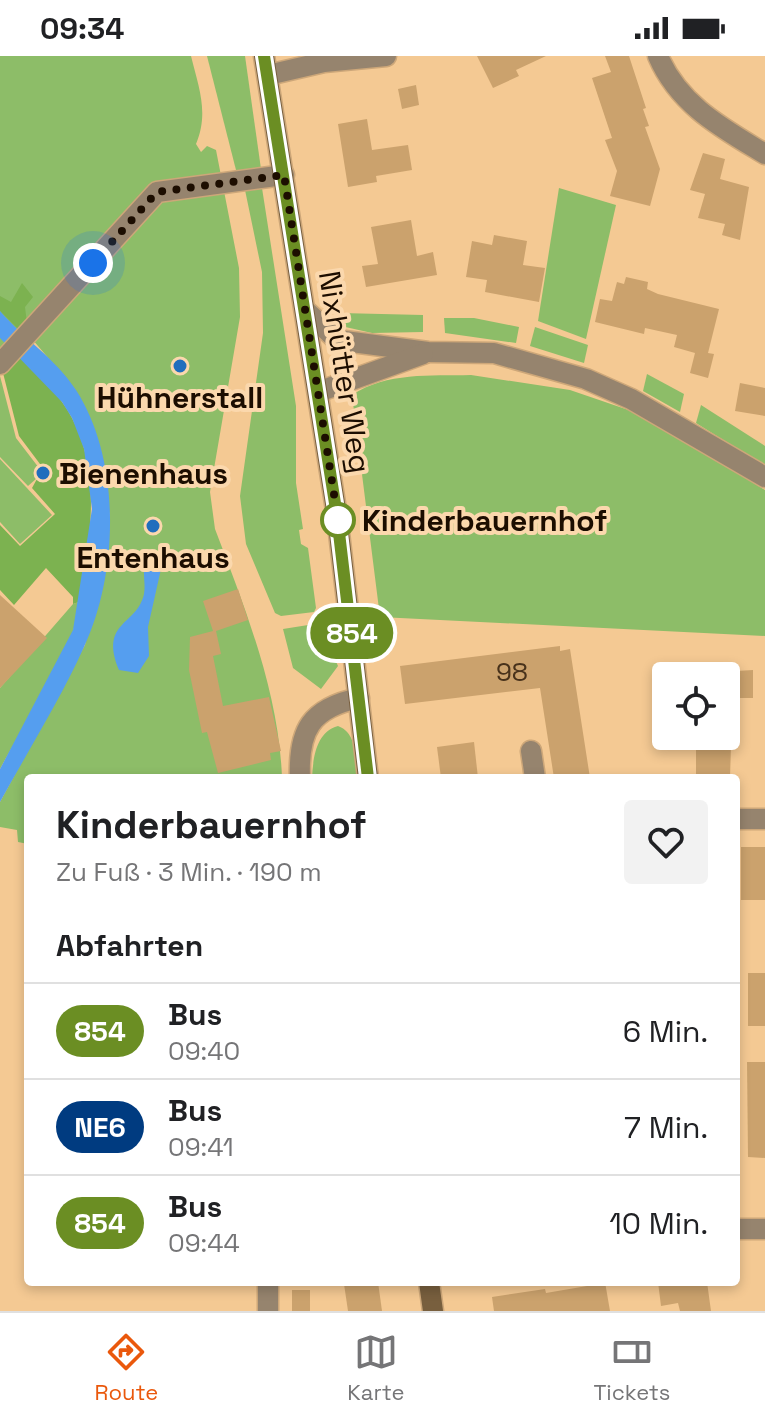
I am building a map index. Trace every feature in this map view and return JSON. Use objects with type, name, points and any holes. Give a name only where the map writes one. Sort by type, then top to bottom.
[{"type":"main road","name":"Nixhütter Weg","points":[[266,65],[318,392],[368,774]]},
{"type":"main road","points":[[430,1286],[433,1311]]},
{"type":"street","points":[[266,65],[386,56]]},
{"type":"street","points":[[658,56],[677,90],[695,109],[765,154]]},
{"type":"street","points":[[3,361],[157,192],[284,175]]},
{"type":"street","points":[[305,310],[337,340],[428,352],[494,353],[586,379],[631,399],[765,477]]},
{"type":"street","points":[[318,392],[428,352]]},
{"type":"street","points":[[300,774],[303,735],[315,717],[326,707],[359,698]]},
{"type":"street","points":[[531,751],[534,774]]},
{"type":"street","points":[[740,819],[765,819]]},
{"type":"street","points":[[740,1229],[765,1229]]},
{"type":"street","points":[[268,1286],[268,1311]]},
{"type":"green space","points":[[0,56],[191,56],[202,111],[196,144],[201,152],[207,146],[216,150],[239,268],[240,317],[210,492],[215,529],[249,620],[267,682],[282,774],[24,774],[24,843],[18,842],[17,830],[0,827],[0,802],[85,645],[110,515],[74,388],[32,339],[0,363]]},
{"type":"green space","points":[[207,56],[245,56],[261,169],[237,174]]},
{"type":"green space","points":[[262,188],[296,406],[296,483],[303,529],[299,530],[301,544],[308,548],[316,608],[314,612],[281,616],[275,613],[246,544],[240,496],[263,333],[262,272],[245,190]]},
{"type":"green space","points":[[559,188],[616,205],[586,339],[538,321]]},
{"type":"green space","points":[[22,283],[33,297],[25,307],[27,323],[20,331],[0,311],[0,296],[11,302]]},
{"type":"green space","points":[[340,313],[423,315],[423,332],[372,333],[341,326]]},
{"type":"green space","points":[[444,318],[474,318],[519,327],[516,343],[445,333]]},
{"type":"green space","points":[[535,327],[588,345],[584,363],[530,346]]},
{"type":"green space","points":[[19,356],[67,409],[87,462],[90,532],[79,602],[73,604],[73,597],[46,568],[14,605],[0,590],[0,525],[20,546],[55,514],[32,488],[43,468],[19,436],[3,373]]},
{"type":"green space","points":[[647,374],[684,394],[680,412],[643,391]]},
{"type":"green space","points":[[471,375],[570,390],[646,416],[765,490],[765,636],[380,617],[352,395],[394,379]]},
{"type":"green space","points":[[0,376],[16,438],[39,468],[37,478],[28,486],[0,457]]},
{"type":"green space","points":[[701,405],[765,446],[765,466],[696,423]]},
{"type":"green space","points":[[0,459],[52,515],[20,544],[0,522]]},
{"type":"green space","points":[[79,602],[75,623],[59,666],[0,769],[0,688],[73,604]]},
{"type":"green space","points":[[327,622],[331,650],[338,666],[321,689],[293,668],[283,629]]},
{"type":"green space","points":[[338,726],[349,735],[357,774],[312,774],[320,740]]},
{"type":"water","points":[[0,311],[59,368],[76,390],[91,418],[108,482],[110,517],[109,551],[96,617],[65,686],[0,802],[0,769],[73,630],[92,509],[84,449],[72,418],[62,402],[0,338]]},
{"type":"water","points":[[153,554],[160,558],[161,569],[148,627],[149,656],[138,673],[119,670],[113,642],[116,633],[140,604],[145,589],[144,568]]},
{"type":"building","points":[[477,56],[546,56],[516,70],[519,76],[493,88]]},
{"type":"building","points":[[605,56],[629,56],[646,108],[643,109],[649,126],[645,127],[660,169],[650,206],[610,196],[617,171],[605,140],[612,138],[592,78],[611,72]]},
{"type":"building","points":[[416,85],[419,105],[402,109],[398,89]]},
{"type":"building","points":[[367,119],[372,150],[408,145],[412,170],[376,176],[377,182],[348,187],[338,124]]},
{"type":"building","points":[[703,153],[725,159],[720,179],[749,187],[740,240],[722,235],[725,224],[698,218],[705,194],[690,190]]},
{"type":"building","points":[[411,220],[417,256],[433,252],[437,275],[366,287],[362,266],[378,264],[371,227]]},
{"type":"building","points":[[494,235],[527,241],[523,265],[545,268],[539,302],[485,292],[487,280],[466,277],[472,241],[492,245]]},
{"type":"building","points":[[626,277],[648,282],[647,289],[658,294],[719,309],[708,353],[714,354],[708,378],[690,373],[695,353],[674,347],[677,335],[645,328],[644,334],[595,322],[600,299],[612,301],[617,282],[624,284]]},
{"type":"building","points":[[740,383],[765,388],[765,416],[735,411]]},
{"type":"building","points":[[238,589],[248,620],[216,631],[221,654],[213,656],[223,706],[269,697],[281,751],[270,753],[271,760],[218,773],[207,732],[202,733],[189,670],[190,637],[213,631],[203,601]]},
{"type":"building","points":[[0,595],[47,638],[0,688]]},
{"type":"building","points":[[560,646],[560,651],[570,649],[589,774],[553,774],[540,688],[405,704],[400,666]]},
{"type":"building","points":[[753,670],[753,698],[740,698],[740,671]]},
{"type":"building","points":[[474,742],[478,774],[440,774],[437,747]]},
{"type":"building","points":[[696,750],[731,750],[730,774],[696,774]]},
{"type":"building","points":[[741,847],[765,847],[765,900],[741,900]]},
{"type":"building","points":[[748,973],[765,973],[765,1026],[748,1026]]},
{"type":"building","points":[[747,1062],[765,1062],[765,1158],[748,1157]]},
{"type":"building","points":[[344,1286],[379,1286],[382,1311],[348,1311]]},
{"type":"building","points":[[606,1286],[610,1311],[494,1311],[492,1297],[545,1289],[546,1293]]},
{"type":"building","points":[[658,1286],[708,1286],[711,1311],[680,1311],[678,1303],[661,1306]]},
{"type":"building","points":[[292,1290],[310,1290],[310,1311],[292,1311]]},
{"type":"bus line","name":"854","points":[[264,56],[337,516],[368,774]]},
{"type":"place","name":"Hühnerstall","points":[[180,366]]},
{"type":"place","name":"Bienenhaus","points":[[43,473]]},
{"type":"place","name":"Kinderbauernhof","points":[[338,520]]},
{"type":"place","name":"Entenhaus","points":[[153,526]]},
{"type":"route","points":[[93,263],[157,192],[284,175],[338,520]]}]
